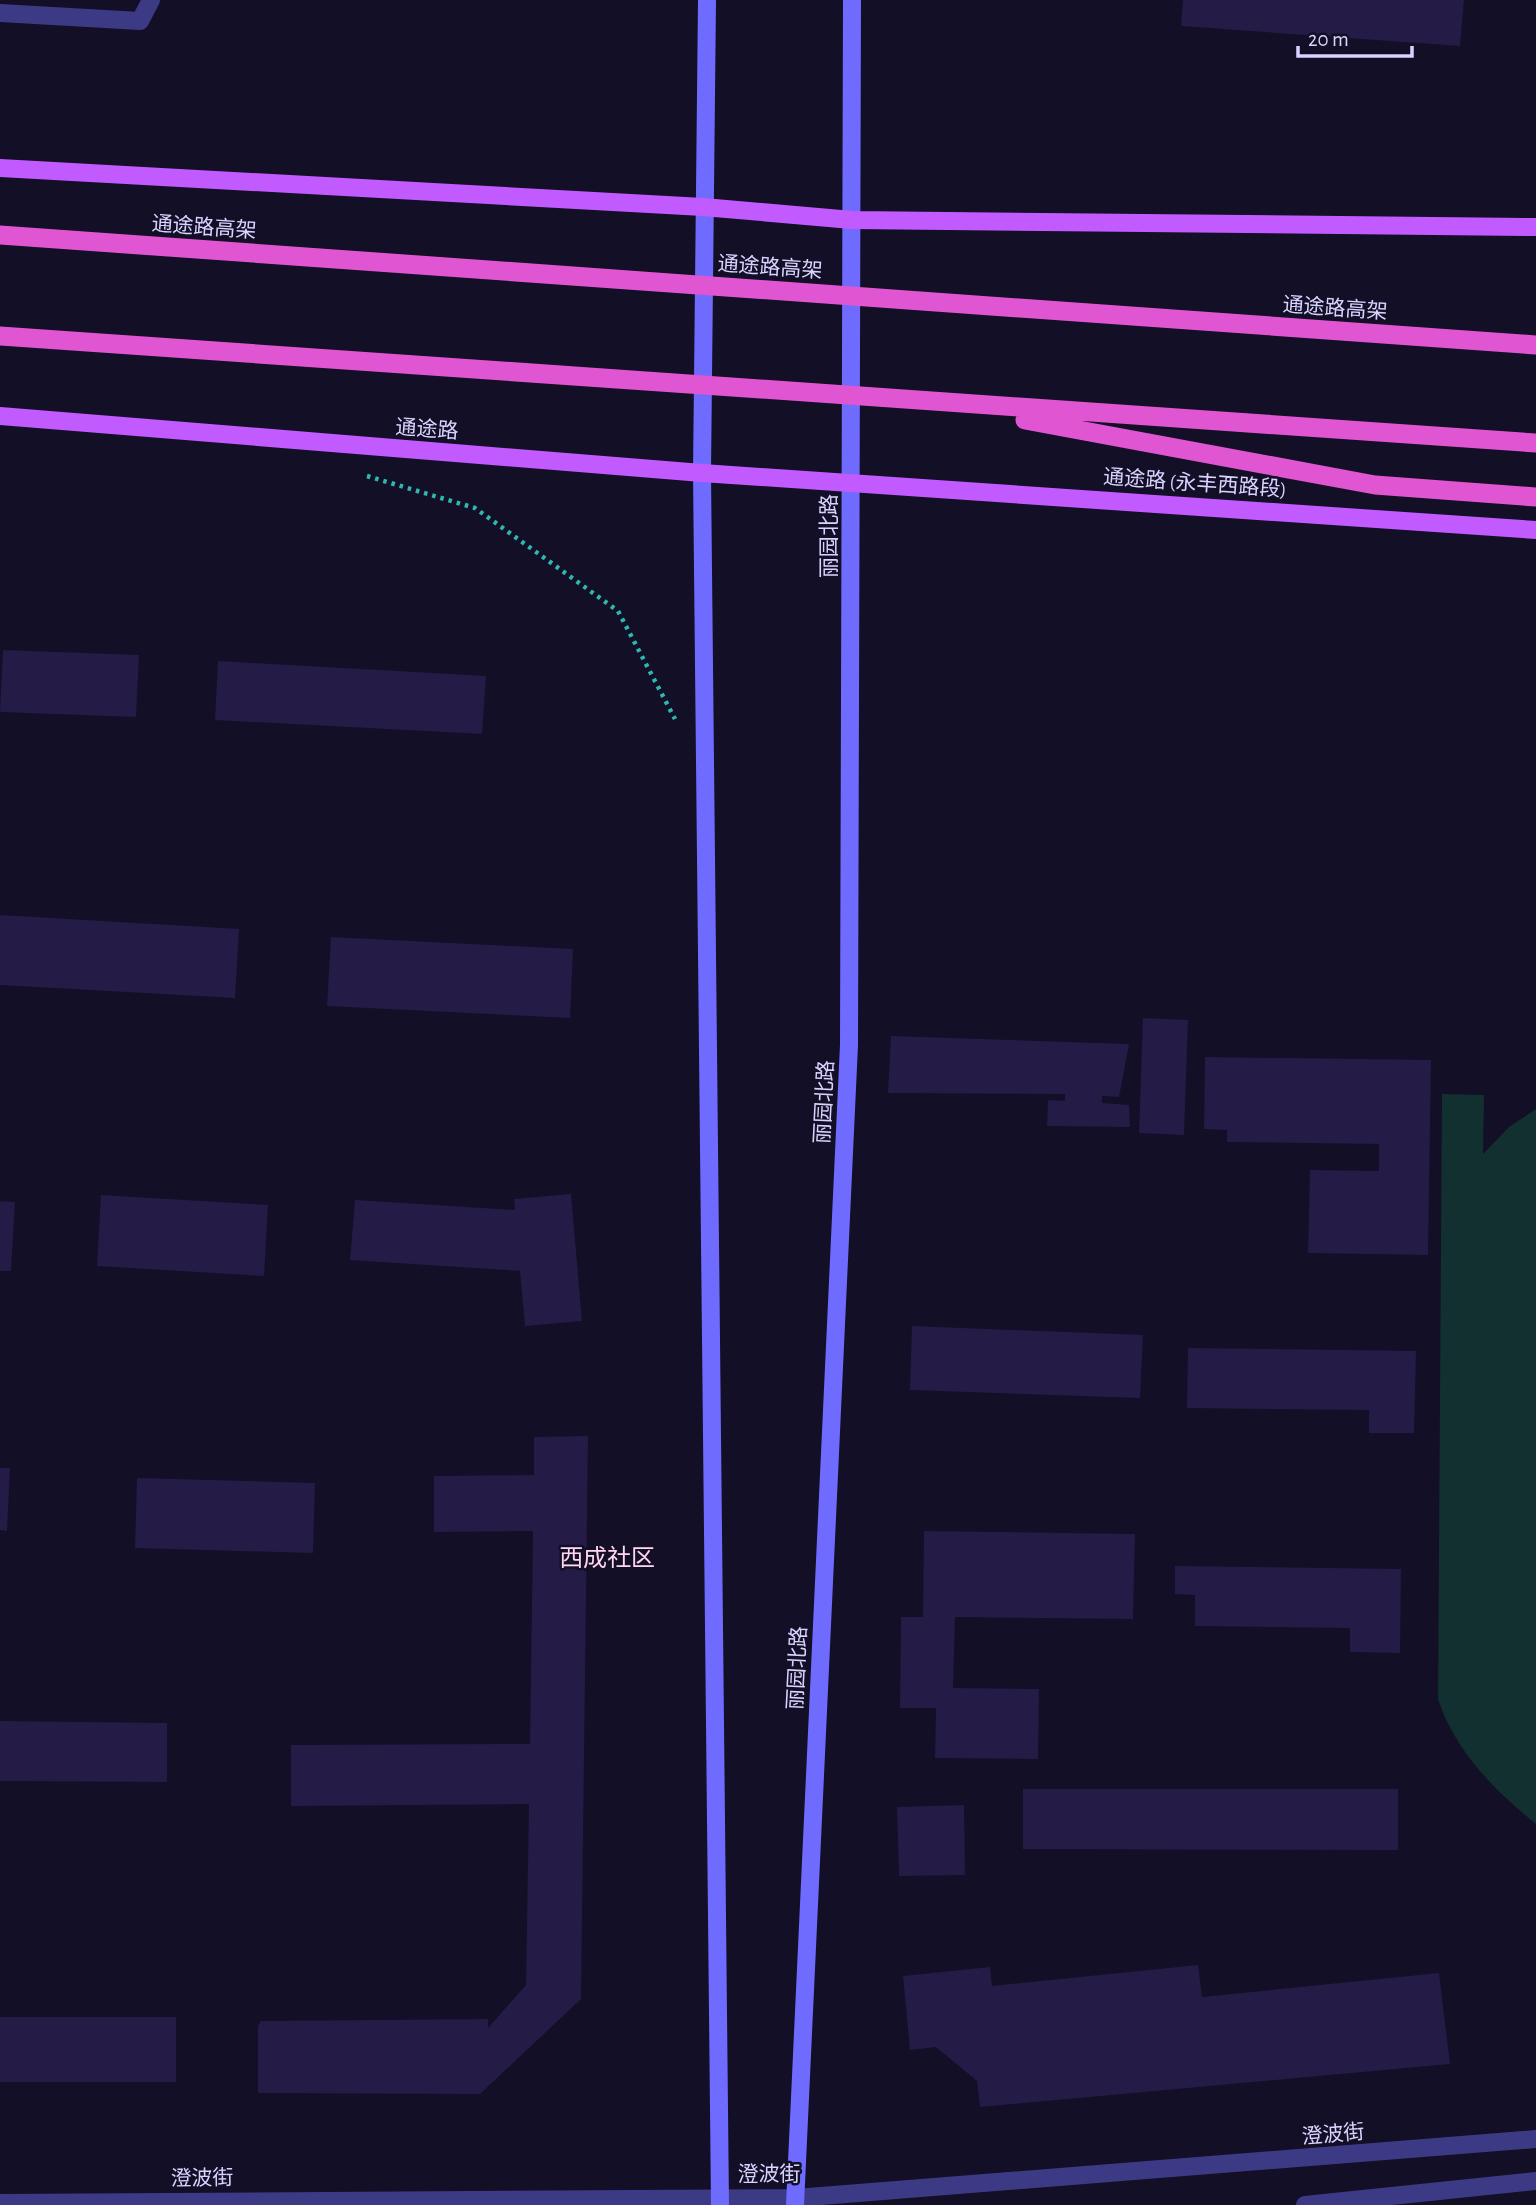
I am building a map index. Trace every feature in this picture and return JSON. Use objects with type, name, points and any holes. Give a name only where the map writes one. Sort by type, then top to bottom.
[{"type":"highway","name":"通途路高架","points":[[0,235],[1513,344],[1536,343]]},
{"type":"highway","points":[[0,336],[931,403],[1536,443]]},
{"type":"highway","points":[[931,403],[1375,485],[1536,497]]},
{"type":"main road","points":[[707,0],[702,472],[721,2200]]},
{"type":"main road","name":"丽园北路","points":[[796,2201],[849,1045],[852,0]]},
{"type":"main road","points":[[0,168],[703,207],[852,220],[1536,228]]},
{"type":"main road","name":"通途路","points":[[0,416],[852,482]]},
{"type":"main road","name":"通途路 (永丰西路段)","points":[[852,482],[1536,530]]},
{"type":"street","points":[[0,13],[140,22],[151,0]]},
{"type":"street","name":"澄波街","points":[[0,2203],[796,2201],[1536,2139]]},
{"type":"street","points":[[1305,2205],[1536,2181]]},
{"type":"path","points":[[364,476],[475,508],[618,611],[680,728]]},
{"type":"green space","points":[[1442,1094],[1484,1095],[1483,1154],[1509,1127],[1536,1109],[1536,1824],[1491,1783],[1465,1752],[1445,1718],[1438,1699]]},
{"type":"building","points":[[1183,0],[1464,0],[1460,46],[1181,26]]},
{"type":"building","points":[[3,650],[139,655],[136,717],[0,712]]},
{"type":"building","points":[[218,661],[486,676],[482,734],[215,720]]},
{"type":"building","points":[[0,915],[239,929],[235,998],[0,985]]},
{"type":"building","points":[[331,937],[573,949],[570,1018],[327,1006]]},
{"type":"building","points":[[1143,1018],[1188,1020],[1184,1135],[1139,1133]]},
{"type":"building","points":[[891,1036],[1129,1044],[1119,1097],[1102,1096],[1102,1103],[1129,1105],[1130,1127],[1047,1126],[1048,1100],[1065,1101],[1065,1094],[888,1093]]},
{"type":"building","points":[[1205,1057],[1431,1060],[1428,1255],[1308,1253],[1310,1170],[1379,1171],[1379,1144],[1227,1142],[1227,1130],[1204,1129]]},
{"type":"building","points":[[571,1194],[582,1321],[525,1326],[520,1271],[350,1260],[355,1200],[515,1210],[514,1199]]},
{"type":"building","points":[[101,1195],[268,1205],[264,1276],[97,1266]]},
{"type":"building","points":[[0,1201],[15,1202],[11,1271],[0,1271]]},
{"type":"building","points":[[912,1326],[1143,1335],[1140,1398],[910,1390]]},
{"type":"building","points":[[1188,1348],[1416,1351],[1414,1433],[1369,1433],[1369,1410],[1187,1408]]},
{"type":"building","points":[[588,1436],[581,1999],[480,2094],[258,2093],[258,2026],[261,2021],[488,2019],[488,2028],[526,1985],[529,1804],[291,1806],[291,1745],[530,1744],[533,1531],[434,1532],[434,1476],[534,1475],[534,1437]]},
{"type":"building","points":[[0,1468],[10,1468],[7,1531],[0,1530]]},
{"type":"building","points":[[137,1478],[315,1483],[313,1553],[135,1548]]},
{"type":"building","points":[[924,1531],[1135,1534],[1133,1619],[955,1617],[953,1688],[1039,1689],[1038,1759],[935,1758],[936,1708],[900,1708],[901,1617],[923,1617]]},
{"type":"building","points":[[1175,1566],[1401,1569],[1400,1653],[1350,1652],[1350,1628],[1195,1626],[1195,1595],[1175,1594]]},
{"type":"building","points":[[0,1721],[167,1723],[167,1782],[0,1781]]},
{"type":"building","points":[[1023,1789],[1398,1789],[1398,1850],[1023,1849]]},
{"type":"building","points":[[964,1805],[965,1875],[899,1876],[897,1807]]},
{"type":"building","points":[[1198,1965],[1202,1997],[1439,1973],[1450,2064],[980,2107],[977,2081],[936,2047],[910,2050],[903,1976],[990,1967],[992,1986]]},
{"type":"building","points":[[0,2017],[176,2017],[176,2082],[0,2082]]},
{"type":"district","name":"西成社区","points":[[607,1558]]}]
